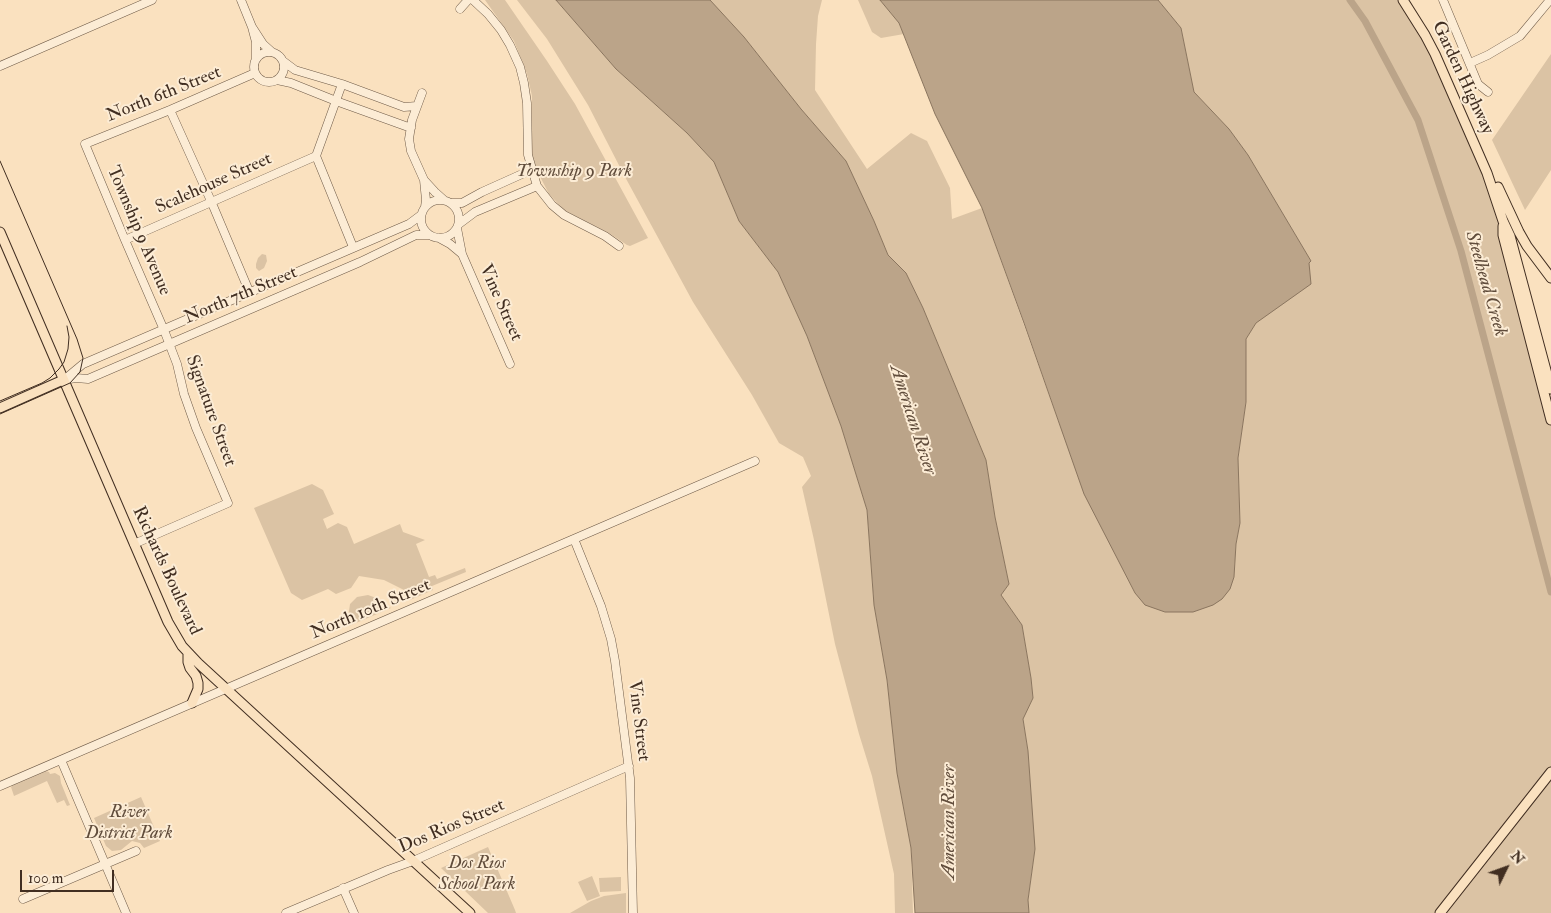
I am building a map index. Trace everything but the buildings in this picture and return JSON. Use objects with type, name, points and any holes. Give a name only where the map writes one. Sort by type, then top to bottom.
[{"type":"main road","name":"Garden Highway","points":[[1403,0],[1435,54],[1488,173]]},
{"type":"main road","points":[[1488,173],[1503,221],[1510,236],[1551,389]]},
{"type":"main road","points":[[1488,173],[1500,189],[1513,221],[1527,246],[1551,278]]},
{"type":"main road","points":[[1503,221],[1503,235],[1551,420]]},
{"type":"main road","name":"Richards Boulevard","points":[[0,232],[168,622],[188,653],[470,913]]},
{"type":"main road","name":"North 7th Street","points":[[0,408],[64,380]]},
{"type":"main road","points":[[188,653],[188,662],[198,683],[198,689],[192,703]]},
{"type":"main road","points":[[1440,913],[1551,772]]},
{"type":"street","points":[[0,66],[152,0]]},
{"type":"street","points":[[241,0],[256,42],[255,73],[262,80],[272,82],[277,80],[291,83],[411,128]]},
{"type":"street","points":[[460,9],[468,0]]},
{"type":"street","points":[[473,0],[501,30],[520,67],[526,93],[527,148],[531,170],[537,186],[564,215],[605,236],[619,246]]},
{"type":"street","points":[[1443,0],[1478,84],[1488,92]]},
{"type":"street","points":[[1470,63],[1488,55],[1520,36],[1550,0]]},
{"type":"street","points":[[252,27],[263,44],[295,70],[342,84],[404,107],[418,106]]},
{"type":"street","points":[[256,59],[263,53],[272,52]]},
{"type":"street","points":[[277,80],[284,70],[283,61]]},
{"type":"street","name":"North 6th Street","points":[[85,144],[255,73]]},
{"type":"street","points":[[342,84],[316,156],[352,247]]},
{"type":"street","points":[[422,94],[408,139],[424,180],[426,200],[421,215],[421,223],[429,235],[439,238],[450,236],[458,226],[475,212],[537,186]]},
{"type":"street","points":[[170,110],[249,291]]},
{"type":"street","name":"Township 9 Avenue","points":[[85,144],[124,240],[164,330]]},
{"type":"street","name":"Scalehouse Street","points":[[124,240],[316,156]]},
{"type":"street","points":[[425,207],[433,200],[462,203],[531,170]]},
{"type":"street","points":[[424,180],[444,200]]},
{"type":"street","points":[[452,203],[459,213],[458,226]]},
{"type":"street","name":"North 7th Street","points":[[64,380],[83,364],[249,291],[409,224],[421,215]]},
{"type":"street","name":"Vine Street","points":[[458,226],[462,254],[510,364]]},
{"type":"street","name":"North 7th Street","points":[[64,380],[88,379],[360,262],[416,235],[429,235]]},
{"type":"street","name":"Vine Street","points":[[439,238],[462,254]]},
{"type":"street","name":"Signature Street","points":[[134,544],[228,503],[196,428],[184,394],[181,376],[164,330]]},
{"type":"street","name":"North 10th Street","points":[[0,786],[755,461]]},
{"type":"street","name":"Vine Street","points":[[574,539],[601,606],[610,639],[629,766],[634,913]]},
{"type":"street","points":[[61,760],[126,913]]},
{"type":"street","name":"Dos Rios Street","points":[[286,913],[343,888],[414,861],[629,766]]},
{"type":"street","points":[[23,899],[136,852]]},
{"type":"street","points":[[343,888],[354,913]]},
{"type":"green space","name":"Township 9 Park","points":[[485,0],[505,0],[547,61],[575,104],[648,238],[630,246],[627,245],[609,233],[564,210],[549,194],[532,161],[532,96],[527,74],[514,41]]},
{"type":"green space","points":[[517,0],[556,0],[616,69],[687,133],[714,162],[739,221],[778,272],[807,336],[841,426],[867,510],[874,605],[887,680],[897,773],[911,848],[913,913],[895,913],[894,874],[872,776],[835,644],[802,487],[811,476],[803,457],[779,443],[752,395],[693,302],[588,105],[547,39]]},
{"type":"green space","points":[[710,0],[822,0],[818,16],[815,90],[867,169],[911,133],[927,141],[950,188],[952,219],[982,208],[1058,420],[1125,573],[1135,593],[1165,612],[1174,611],[1234,577],[1236,544],[1240,523],[1238,458],[1246,402],[1246,339],[1256,323],[1311,261],[1248,155],[1229,129],[1194,92],[1181,28],[1158,0],[1400,0],[1443,71],[1498,203],[1551,415],[1551,913],[1029,913],[1028,901],[1035,849],[1028,751],[1023,718],[1033,698],[1022,625],[1001,595],[1009,584],[995,517],[986,460],[923,308],[906,273],[888,255],[846,161],[801,109],[744,37]]},
{"type":"green space","points":[[858,0],[880,0],[899,23],[904,34],[881,38],[872,32]]},
{"type":"green space","points":[[1551,54],[1551,170],[1525,210],[1492,140]]},
{"type":"green space","points":[[262,254],[266,255],[267,261],[264,268],[259,271],[256,268],[256,264]]},
{"type":"green space","points":[[312,484],[323,490],[334,514],[323,519],[327,529],[338,523],[347,527],[354,544],[400,524],[403,532],[425,540],[416,544],[429,577],[435,575],[437,579],[465,568],[466,572],[432,586],[433,590],[410,600],[404,590],[384,580],[359,576],[351,588],[336,594],[328,589],[302,600],[291,593],[254,508]]},
{"type":"green space","points":[[368,595],[379,599],[391,608],[349,626],[346,619],[348,618],[350,604],[357,597]]},
{"type":"green space","points":[[43,770],[60,776],[70,805],[67,806],[64,800],[57,803],[47,781],[14,796],[11,787],[13,784]]},
{"type":"green space","name":"River District Park","points":[[141,797],[160,841],[144,848],[140,843],[132,841],[121,850],[112,851],[106,846],[94,818]]},
{"type":"green space","name":"Dos Rios School Park","points":[[488,847],[516,913],[488,913],[441,868]]},
{"type":"green space","points":[[592,876],[600,896],[587,901],[578,882]]},
{"type":"green space","points":[[621,877],[621,891],[600,892],[599,878]]},
{"type":"green space","points":[[626,893],[626,913],[570,913],[604,896]]},
{"type":"water","name":"American River","points":[[556,0],[710,0],[744,37],[801,109],[846,161],[888,255],[906,273],[923,308],[986,460],[995,517],[1009,584],[1001,595],[1022,625],[1033,698],[1023,719],[1028,751],[1035,849],[1028,900],[1029,913],[915,913],[911,848],[897,773],[887,680],[874,605],[867,510],[841,426],[807,336],[778,272],[739,221],[714,162],[687,133],[616,69]]},
{"type":"water","points":[[880,0],[1158,0],[1181,28],[1194,92],[1229,129],[1248,155],[1311,261],[1309,263],[1311,284],[1256,323],[1246,339],[1246,402],[1238,458],[1240,523],[1236,544],[1234,577],[1230,589],[1222,599],[1213,605],[1193,612],[1165,612],[1145,605],[1135,593],[1084,494],[982,208],[935,114],[899,23]]},
{"type":"waterway","name":"Steelhead Creek","points":[[1350,0],[1365,21],[1418,120],[1461,251],[1551,592]]},
{"type":"tram line","points":[[0,161],[77,339],[83,358],[80,372],[70,383],[0,414]]},
{"type":"tram line","points":[[0,401],[42,383],[59,369],[64,362],[68,349],[69,337],[67,326]]}]
